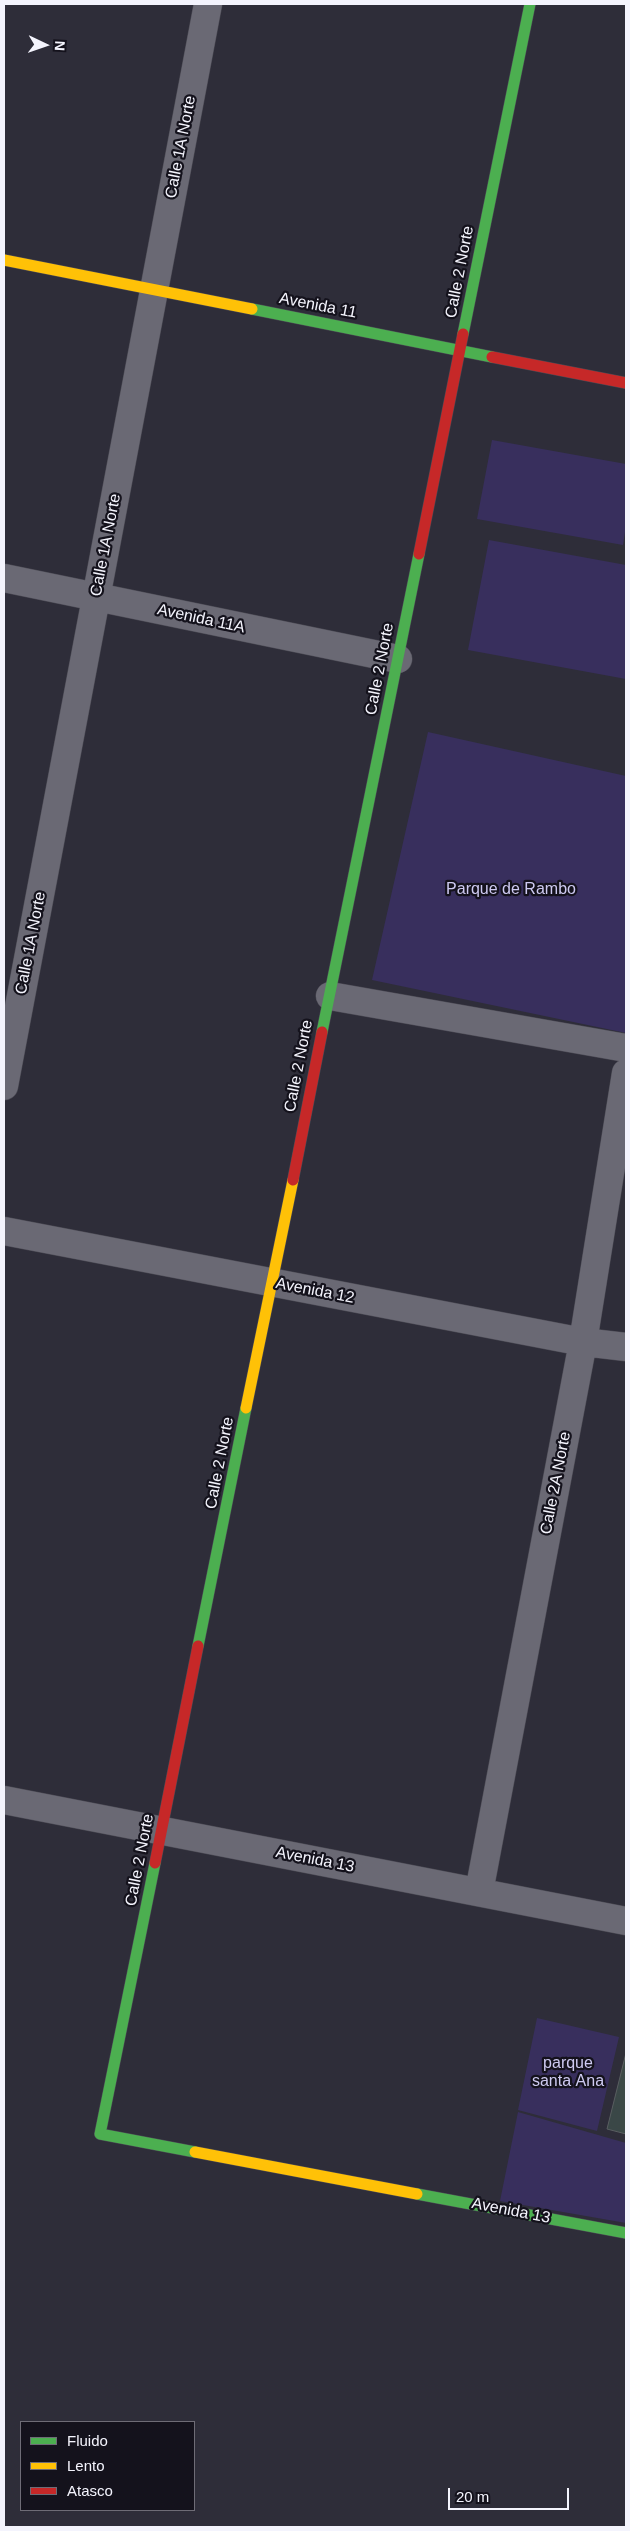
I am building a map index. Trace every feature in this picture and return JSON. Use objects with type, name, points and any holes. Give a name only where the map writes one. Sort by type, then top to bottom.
[{"type":"street","name":"Calle 1A Norte","points":[[4,1086],[208,4]]},
{"type":"street","name":"Calle 2 Norte","points":[[100,2134],[530,4]]},
{"type":"street","name":"Avenida 11","points":[[4,260],[626,383]]},
{"type":"street","name":"Avenida 11A","points":[[4,578],[398,659]]},
{"type":"street","points":[[330,996],[626,1048]]},
{"type":"street","name":"Calle 2A Norte","points":[[480,1892],[583,1342],[626,1074]]},
{"type":"street","name":"Avenida 12","points":[[4,1231],[583,1342],[626,1347]]},
{"type":"street","name":"Avenida 13","points":[[4,1800],[626,1921]]},
{"type":"street","name":"Avenida 13","points":[[100,2134],[626,2233]]},
{"type":"green space","points":[[492,440],[626,464],[626,526],[623,545],[477,519]]},
{"type":"green space","points":[[489,540],[626,565],[626,679],[468,650]]},
{"type":"green space","name":"Parque de Rambo","points":[[428,732],[626,776],[626,1033],[372,980]]},
{"type":"green space","name":"parque santa Ana","points":[[537,2018],[619,2037],[597,2131],[518,2110]]},
{"type":"green space","points":[[518,2112],[626,2143],[626,2223],[500,2201]]},
{"type":"building","points":[[626,2053],[626,2134],[607,2129]]},
{"type":"traffic: fast","points":[[463,334],[530,4]]},
{"type":"traffic: fast","points":[[252,309],[492,357]]},
{"type":"traffic: fast","points":[[322,1032],[419,554]]},
{"type":"traffic: fast","points":[[198,1646],[246,1408]]},
{"type":"traffic: fast","points":[[155,1863],[100,2134],[195,2152]]},
{"type":"traffic: fast","points":[[417,2194],[626,2233]]},
{"type":"traffic: slow","points":[[4,260],[252,309]]},
{"type":"traffic: slow","points":[[246,1408],[293,1180]]},
{"type":"traffic: slow","points":[[195,2152],[417,2194]]},
{"type":"traffic: jam","points":[[419,554],[463,334]]},
{"type":"traffic: jam","points":[[492,357],[626,383]]},
{"type":"traffic: jam","points":[[293,1180],[322,1032]]},
{"type":"traffic: jam","points":[[155,1863],[198,1646]]}]
